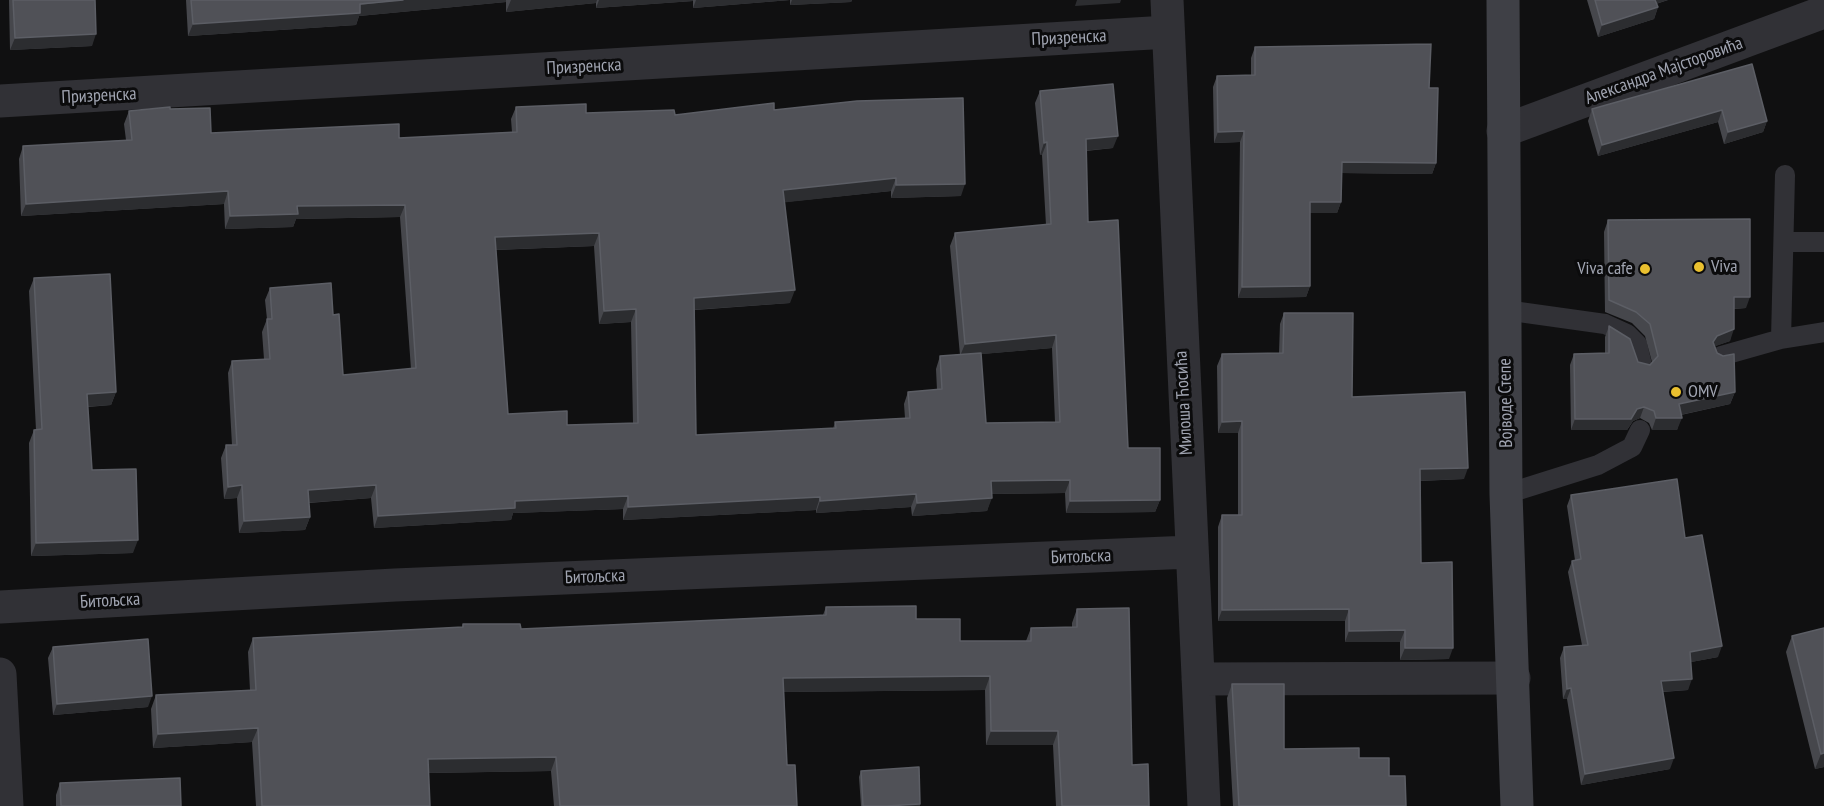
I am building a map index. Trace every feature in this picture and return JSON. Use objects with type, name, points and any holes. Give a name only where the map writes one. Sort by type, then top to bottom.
[{"type":"main road","name":"Војводе Степе","points":[[1503,0],[1506,494],[1517,806]]},
{"type":"street","name":"Милоша Ћосића","points":[[1167,0],[1204,806]]},
{"type":"street","name":"Александра Мајсторовића","points":[[1503,131],[1824,12]]},
{"type":"street","name":"Призренска","points":[[0,101],[1168,32]]},
{"type":"street","name":"Битољска","points":[[0,607],[406,584],[1191,552]]},
{"type":"street","points":[[0,674],[7,806]]},
{"type":"street","points":[[1198,679],[1514,678]]},
{"type":"lane","points":[[1781,339],[1785,175]]},
{"type":"lane","points":[[1784,242],[1824,242]]},
{"type":"lane","points":[[1505,310],[1605,324],[1627,334],[1637,344],[1642,365]]},
{"type":"lane","points":[[1721,356],[1781,339],[1824,332]]},
{"type":"lane","points":[[1506,494],[1598,465],[1632,447],[1640,430]]},
{"type":"building","points":[[13,0],[95,0],[96,34],[15,38]]},
{"type":"building","points":[[191,0],[403,0],[360,4],[360,13],[193,24]]},
{"type":"building","points":[[1595,0],[1655,0],[1658,7],[1602,25]]},
{"type":"building","points":[[1431,44],[1429,88],[1438,88],[1436,163],[1342,162],[1341,202],[1310,202],[1310,286],[1242,287],[1244,131],[1218,132],[1217,76],[1255,75],[1255,47]]},
{"type":"building","points":[[1752,64],[1767,121],[1728,132],[1722,110],[1602,145],[1592,109]]},
{"type":"building","points":[[1113,84],[1118,136],[1086,139],[1088,222],[1118,220],[1128,448],[1160,448],[1160,500],[1070,501],[1070,480],[991,481],[992,498],[917,503],[916,494],[820,501],[820,497],[628,507],[628,496],[515,501],[515,508],[378,516],[376,485],[308,490],[310,517],[244,521],[242,485],[228,487],[226,445],[237,445],[232,361],[270,359],[267,319],[272,319],[270,288],[331,283],[333,315],[339,314],[343,375],[416,368],[405,205],[297,206],[298,214],[230,216],[228,191],[26,204],[23,146],[132,140],[129,111],[170,107],[170,109],[210,108],[211,133],[399,124],[399,138],[517,132],[516,107],[586,104],[586,113],[674,110],[675,115],[774,103],[774,110],[857,101],[963,98],[965,184],[896,185],[896,178],[783,190],[795,290],[694,298],[696,435],[836,428],[835,422],[910,418],[908,392],[942,389],[940,356],[981,353],[986,423],[1060,422],[1056,335],[965,344],[955,233],[1051,224],[1047,142],[1044,143],[1040,91]],"holes":[[[599,233],[604,311],[636,309],[638,423],[567,425],[567,411],[508,414],[495,237]]]},
{"type":"building","points":[[1750,219],[1750,297],[1734,297],[1734,329],[1717,336],[1713,342],[1717,353],[1723,356],[1734,354],[1735,392],[1679,404],[1682,418],[1656,418],[1654,411],[1644,407],[1637,409],[1631,419],[1575,419],[1574,354],[1609,353],[1609,326],[1630,339],[1638,362],[1650,365],[1658,356],[1650,324],[1636,312],[1609,300],[1608,220]]},
{"type":"building","points":[[110,274],[116,392],[87,394],[92,470],[136,469],[138,540],[36,543],[34,430],[42,429],[34,278]]},
{"type":"building","points":[[1284,313],[1353,313],[1352,397],[1465,392],[1468,468],[1420,469],[1421,563],[1452,562],[1453,648],[1405,648],[1405,630],[1349,631],[1349,609],[1222,610],[1222,515],[1242,515],[1242,421],[1222,422],[1222,354],[1283,353]]},
{"type":"building","points":[[1677,479],[1685,538],[1702,535],[1722,646],[1690,652],[1692,679],[1661,681],[1674,758],[1585,774],[1571,688],[1567,689],[1564,647],[1588,645],[1572,561],[1581,559],[1571,495]]},
{"type":"building","points":[[916,606],[916,619],[960,619],[960,641],[1031,641],[1031,628],[1077,627],[1077,609],[1129,608],[1132,765],[1148,764],[1149,806],[1062,806],[1058,731],[991,731],[990,676],[783,678],[787,765],[795,765],[797,806],[560,806],[556,757],[428,759],[430,806],[262,806],[258,728],[158,734],[156,695],[256,690],[253,638],[463,627],[463,624],[520,624],[521,629],[826,615],[826,607]]},
{"type":"building","points":[[1824,628],[1824,753],[1821,754],[1792,636]]},
{"type":"building","points":[[148,639],[152,696],[57,704],[53,647]]},
{"type":"building","points":[[1232,684],[1284,684],[1284,749],[1359,748],[1359,758],[1389,758],[1389,776],[1405,776],[1406,806],[1239,806]]},
{"type":"building","points":[[919,767],[920,804],[863,806],[861,771]]},
{"type":"building","points":[[180,778],[181,806],[61,806],[60,783]]},
{"type":"place","name":"Viva","points":[[1699,267]]},
{"type":"place","name":"Viva cafe","points":[[1645,269]]},
{"type":"place","name":"OMV","points":[[1676,392]]}]
